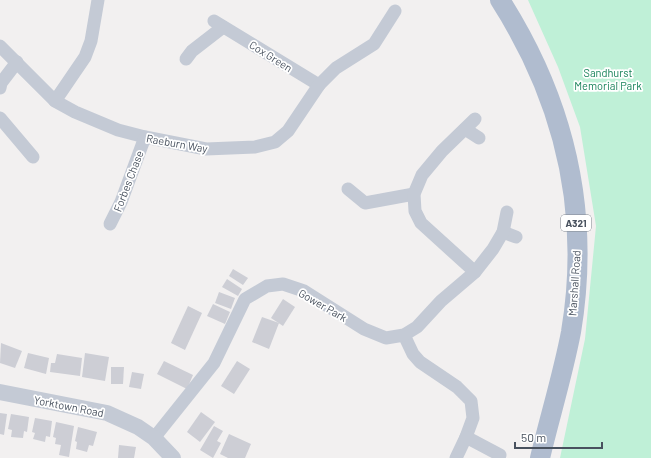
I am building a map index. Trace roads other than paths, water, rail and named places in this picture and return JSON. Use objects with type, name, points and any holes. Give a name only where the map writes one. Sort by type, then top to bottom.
[{"type":"main road","name":"Marshall Road","points":[[500,0],[534,59],[550,99],[567,154],[576,210],[576,276],[570,332],[540,458]]},
{"type":"street","points":[[55,101],[85,57],[90,41],[98,0]]},
{"type":"street","name":"Raeburn Way","points":[[0,46],[55,101],[75,112],[118,130],[206,149],[255,147],[275,142],[288,131],[319,85],[336,68],[374,44],[395,11]]},
{"type":"street","name":"Cox Green","points":[[186,59],[219,24],[319,85]]},
{"type":"street","points":[[0,88],[1,83],[17,62]]},
{"type":"street","points":[[0,118],[33,156]]},
{"type":"street","points":[[475,119],[442,151],[422,175],[414,194],[416,211],[421,224],[475,272]]},
{"type":"street","points":[[465,128],[479,138]]},
{"type":"street","name":"Forbes Chase","points":[[110,224],[121,202],[145,137]]},
{"type":"street","points":[[348,189],[365,203],[414,194]]},
{"type":"street","name":"Gower Park","points":[[154,438],[214,363],[245,299],[267,286],[283,284],[304,292],[364,329],[386,338],[404,335],[417,327],[441,301],[475,272],[493,249],[502,232],[507,212]]},
{"type":"street","points":[[502,232],[516,237]]},
{"type":"street","points":[[404,335],[413,354],[420,362],[457,387],[471,401],[472,418],[466,438],[456,458]]},
{"type":"street","name":"Yorktown Road","points":[[0,392],[107,413],[138,427],[154,438],[173,458]]},
{"type":"street","points":[[466,438],[500,455]]},
{"type":"park label","name":"Sandhurst Memorial Park","points":[[608,78]]}]
